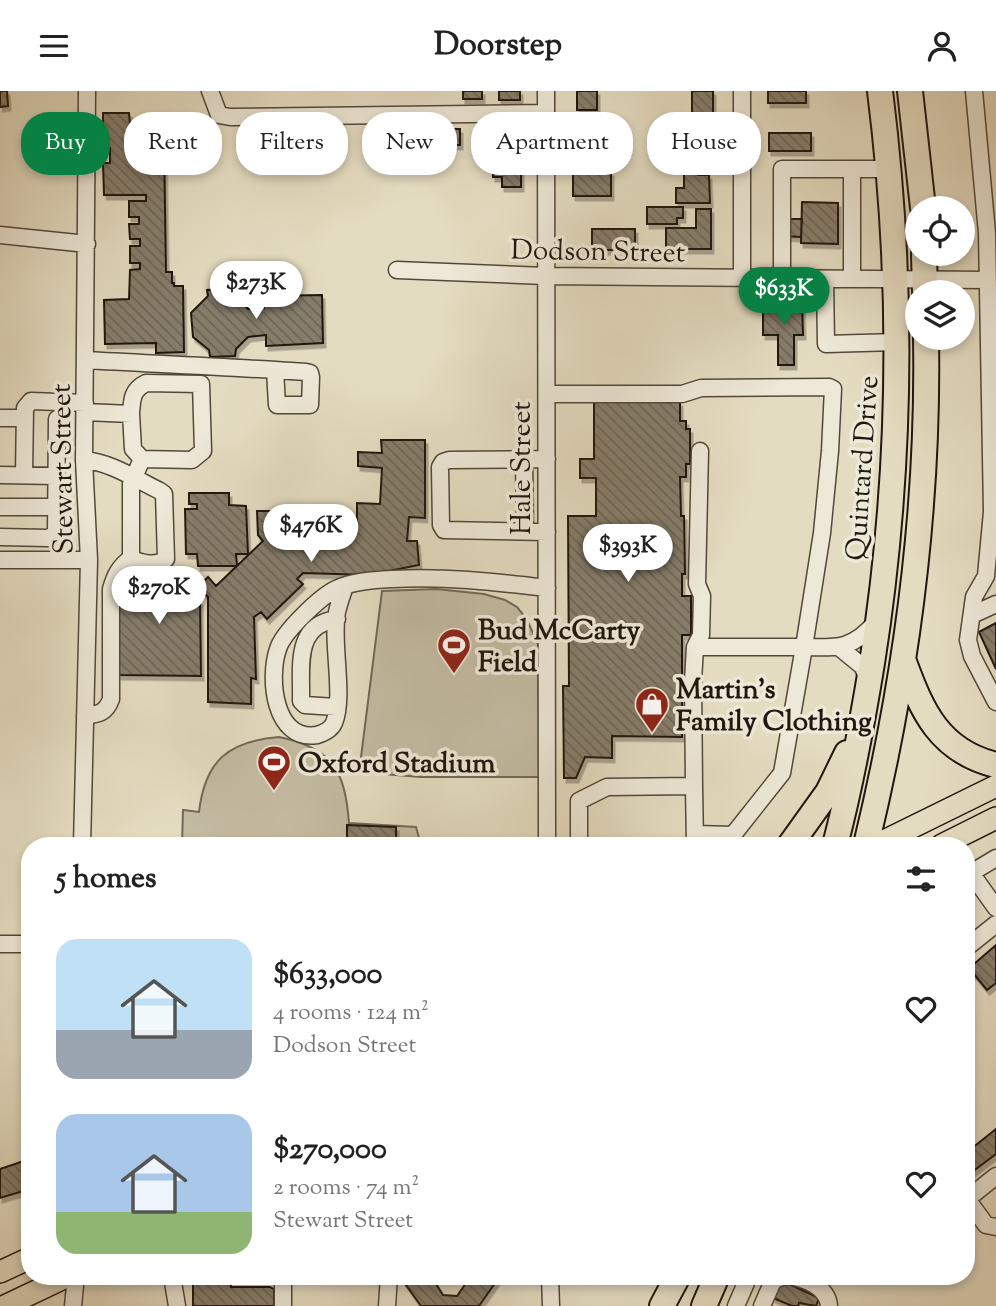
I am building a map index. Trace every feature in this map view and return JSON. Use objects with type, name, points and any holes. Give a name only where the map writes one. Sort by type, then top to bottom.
[{"type":"highway","name":"Quintard Drive","points":[[837,837],[853,770],[869,681],[891,497],[897,342],[894,221],[880,91]]},
{"type":"highway","points":[[910,91],[922,196]]},
{"type":"highway","points":[[868,837],[889,744],[915,572],[927,397],[926,350]]},
{"type":"highway","points":[[902,659],[921,707],[937,730],[969,755],[996,765]]},
{"type":"highway","points":[[796,837],[816,812],[839,771],[856,728],[869,681]]},
{"type":"highway","points":[[663,1306],[674,1285]]},
{"type":"highway","points":[[704,1306],[713,1285]]},
{"type":"main road","points":[[892,837],[996,786]]},
{"type":"main road","points":[[958,837],[996,818]]},
{"type":"main road","points":[[0,1272],[21,1262]]},
{"type":"main road","points":[[5,1306],[49,1285]]},
{"type":"street","name":"Stewart Street","points":[[82,837],[89,560],[84,460],[87,91]]},
{"type":"street","points":[[210,91],[219,115],[272,118],[471,113]]},
{"type":"street","name":"Hale Street","points":[[546,91],[546,112]]},
{"type":"street","points":[[742,91],[742,278]]},
{"type":"street","points":[[974,91],[983,172],[988,280],[992,512],[991,576],[974,597],[968,640],[972,656],[996,702]]},
{"type":"street","points":[[782,278],[782,169],[889,169]]},
{"type":"street","points":[[852,169],[852,279]]},
{"type":"street","name":"Hale Street","points":[[546,175],[547,837]]},
{"type":"street","points":[[0,236],[87,244]]},
{"type":"street","name":"Dodson Street","points":[[397,270],[545,276],[895,279],[905,281]]},
{"type":"street","points":[[825,279],[826,344],[897,342]]},
{"type":"street","name":"Dodson Street","points":[[975,281],[988,280]]},
{"type":"street","points":[[85,360],[275,370]]},
{"type":"street","points":[[146,383],[201,384],[203,451],[192,460],[142,459],[133,449],[131,414],[133,395],[146,383]]},
{"type":"street","points":[[547,394],[682,394],[701,388],[833,389],[822,533],[782,773],[731,837]]},
{"type":"street","points":[[24,475],[25,408],[30,401],[131,414]]},
{"type":"street","points":[[0,418],[25,418]]},
{"type":"street","points":[[0,537],[54,537],[56,534],[57,419]]},
{"type":"street","points":[[695,837],[693,681],[695,647],[701,635],[702,596],[697,583],[700,451]]},
{"type":"street","points":[[131,558],[131,484],[142,459]]},
{"type":"street","points":[[524,459],[525,532]]},
{"type":"street","points":[[547,459],[449,460],[443,462],[440,467],[441,526],[444,530],[547,532]]},
{"type":"street","points":[[84,460],[98,461],[160,491],[166,498],[166,559],[160,563],[138,563],[131,558]]},
{"type":"street","points":[[0,475],[56,476]]},
{"type":"street","points":[[0,507],[56,507]]},
{"type":"street","points":[[85,716],[102,713],[108,708],[111,699],[111,589],[121,566],[131,558]]},
{"type":"street","points":[[0,560],[89,560]]},
{"type":"street","points":[[345,586],[337,619],[334,723],[327,731],[317,735],[304,734],[291,728],[281,716],[275,700],[277,650],[283,639],[318,602],[336,589],[345,586],[366,581],[447,578],[547,588]]},
{"type":"street","points":[[972,615],[996,604]]},
{"type":"street","points":[[336,707],[305,705],[301,701],[302,649],[306,637],[327,620],[337,619]]},
{"type":"street","points":[[695,647],[840,648],[867,633],[878,619]]},
{"type":"street","points":[[840,648],[862,666],[869,681]]},
{"type":"street","points":[[547,801],[579,801],[607,787],[694,786]]},
{"type":"street","points":[[579,801],[579,837]]},
{"type":"street","points":[[975,871],[996,858]]},
{"type":"street","points":[[975,883],[996,908]]},
{"type":"street","points":[[975,941],[996,924]]},
{"type":"street","points":[[0,944],[21,944]]},
{"type":"street","points":[[975,1192],[996,1176]]},
{"type":"street","points":[[975,1211],[986,1225],[996,1227]]},
{"type":"street","points":[[73,1306],[75,1285]]},
{"type":"street","points":[[174,1285],[177,1306]]},
{"type":"street","points":[[283,1285],[283,1306]]},
{"type":"street","points":[[387,1306],[388,1285]]},
{"type":"street","points":[[550,1285],[551,1306]]},
{"type":"street","points":[[736,1306],[745,1285]]},
{"type":"street","points":[[762,1306],[772,1285]]},
{"type":"street","points":[[811,1285],[822,1289],[830,1306]]},
{"type":"shaded area","name":"Bud McCarty Field","points":[[436,589],[484,594],[505,600],[517,607],[526,618],[538,644],[539,777],[421,777],[370,773],[360,765],[382,591]]},
{"type":"shaded area","name":"Oxford Stadium","points":[[279,737],[324,755],[333,765],[344,789],[349,823],[416,827],[419,837],[182,837],[183,810],[199,812],[207,779],[222,757],[246,743]]},
{"type":"building","points":[[0,91],[7,91],[8,106],[0,107]]},
{"type":"building","points":[[463,91],[482,91],[482,99],[463,99]]},
{"type":"building","points":[[499,91],[520,91],[520,100],[499,100]]},
{"type":"building","points":[[577,91],[597,91],[597,110],[577,110]]},
{"type":"building","points":[[692,91],[713,91],[713,112],[692,112]]},
{"type":"building","points":[[768,91],[806,91],[806,103],[768,103]]},
{"type":"building","points":[[110,113],[124,113],[124,175],[164,175],[166,272],[172,272],[174,286],[183,286],[184,352],[156,353],[156,343],[105,344],[104,300],[129,299],[130,270],[140,269],[140,263],[130,263],[130,246],[140,246],[140,239],[130,239],[129,224],[139,224],[139,217],[129,217],[129,201],[146,201],[146,195],[104,195],[103,175],[110,175]]},
{"type":"building","points":[[457,129],[460,129],[460,145],[457,145]]},
{"type":"building","points":[[769,133],[811,133],[811,151],[769,151]]},
{"type":"building","points":[[521,175],[521,187],[502,187],[502,177],[493,177]]},
{"type":"building","points":[[573,175],[611,175],[611,196],[573,196]]},
{"type":"building","points":[[684,175],[709,175],[710,203],[676,203],[676,188],[684,188]]},
{"type":"building","points":[[802,202],[838,203],[838,244],[801,243]]},
{"type":"building","points":[[647,207],[683,207],[683,218],[677,218],[677,224],[647,224]]},
{"type":"building","points":[[696,209],[711,209],[711,249],[666,249],[666,228],[696,228]]},
{"type":"building","points":[[779,219],[802,219],[801,237],[779,236]]},
{"type":"building","points":[[592,229],[635,229],[635,250],[592,250]]},
{"type":"building","points":[[234,288],[234,294],[248,309],[264,308],[263,296],[322,295],[323,343],[266,346],[266,335],[248,337],[236,349],[235,356],[210,357],[209,350],[193,337],[191,313],[208,296],[207,290]]},
{"type":"building","points":[[763,302],[802,302],[803,335],[794,335],[794,365],[778,365],[778,335],[763,335]]},
{"type":"building","points":[[594,402],[680,402],[680,421],[686,421],[686,429],[690,429],[690,464],[686,464],[686,477],[680,477],[685,574],[682,574],[682,596],[691,596],[691,635],[682,635],[682,737],[612,736],[612,758],[585,757],[576,778],[564,778],[563,686],[569,686],[568,516],[596,516],[596,478],[580,478],[580,459],[594,459]]},
{"type":"building","points":[[381,440],[425,440],[425,518],[409,517],[407,541],[417,541],[419,565],[369,575],[303,573],[297,579],[303,584],[267,619],[261,612],[254,617],[256,679],[251,678],[251,704],[208,702],[208,597],[198,587],[208,577],[216,586],[263,541],[258,535],[257,511],[277,511],[278,523],[282,527],[357,527],[357,503],[380,504],[382,468],[358,466],[358,452],[382,453]]},
{"type":"building","points":[[189,493],[229,493],[229,505],[246,506],[248,554],[236,554],[237,566],[198,566],[197,554],[186,554],[185,509],[197,509],[197,504],[189,504]]},
{"type":"building","points":[[135,568],[183,568],[183,578],[189,579],[190,600],[200,601],[201,676],[119,675],[117,602],[129,600],[128,576],[135,576]]},
{"type":"building","points":[[996,623],[996,669],[979,632]]},
{"type":"building","points":[[347,825],[396,827],[396,837],[347,837]]},
{"type":"building","points":[[996,945],[996,983],[987,990],[975,975],[975,963]]},
{"type":"building","points":[[996,1129],[996,1154],[975,1170],[975,1146]]},
{"type":"building","points":[[21,1162],[21,1192],[0,1198],[0,1169]]},
{"type":"building","points":[[193,1285],[274,1289],[274,1306],[193,1306]]},
{"type":"building","points":[[406,1285],[437,1285],[443,1295],[457,1296],[465,1285],[494,1285],[479,1306],[421,1306]]},
{"type":"building","points":[[779,1285],[792,1285],[819,1298],[816,1306],[799,1303],[798,1306],[792,1306],[773,1298]]},
{"type":"place","name":"Bud McCarty Field","points":[[454,675]]},
{"type":"place","name":"Martin's Family Clothing","points":[[652,734]]},
{"type":"place","name":"Oxford Stadium","points":[[274,792]]}]
